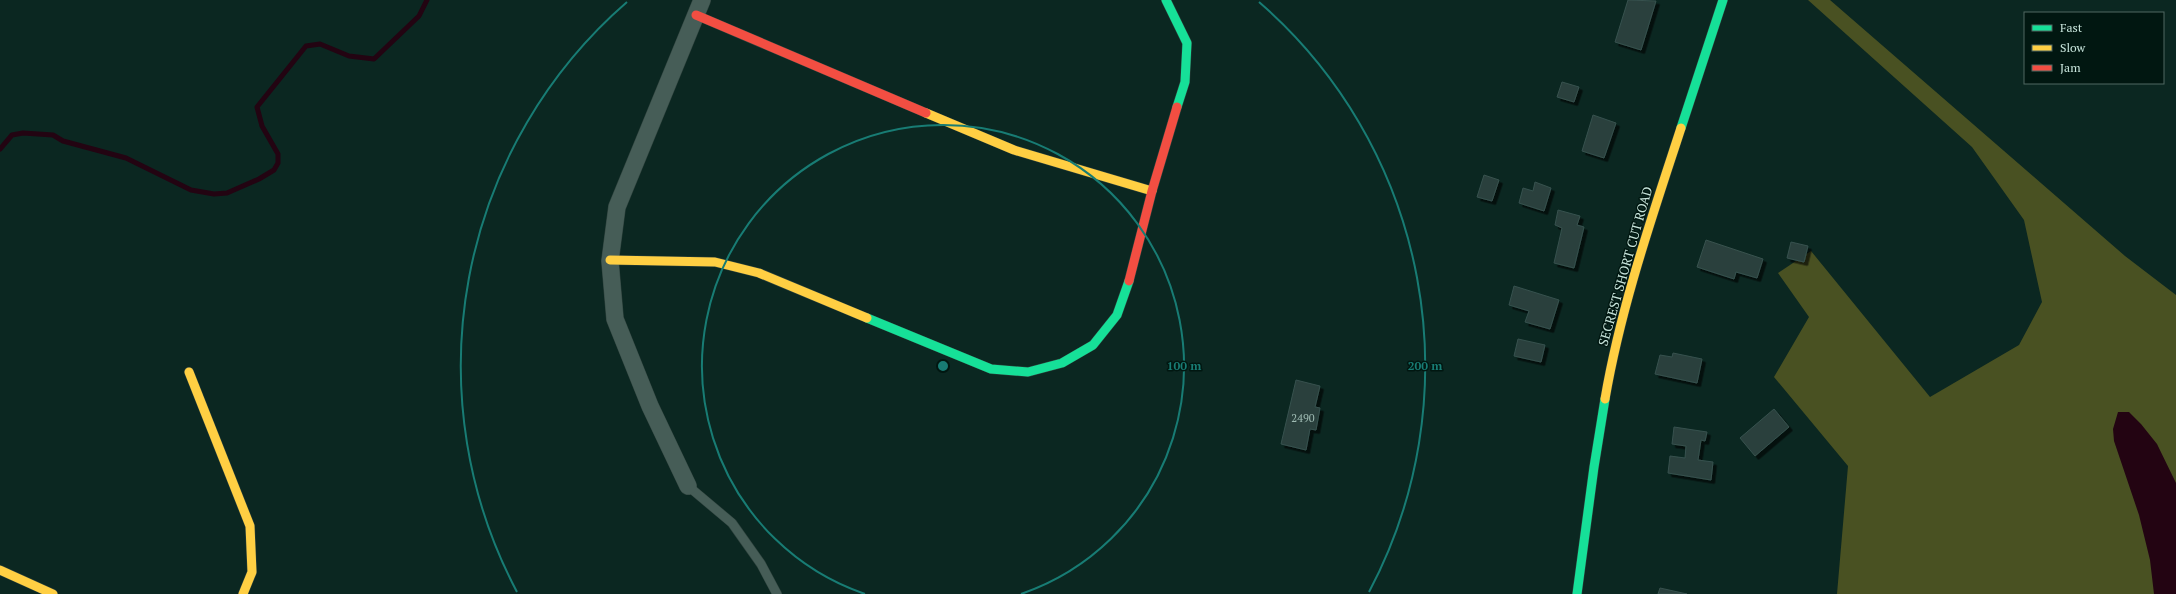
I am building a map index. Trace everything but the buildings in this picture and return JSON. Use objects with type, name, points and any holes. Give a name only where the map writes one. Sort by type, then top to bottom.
[{"type":"street","points":[[610,260],[715,262],[760,273],[991,369],[1028,372],[1062,363],[1093,345],[1117,315],[1129,280],[1152,191],[1186,82],[1187,43],[1166,0]]},
{"type":"street","name":"SECREST SHORT CUT ROAD","points":[[1577,594],[1594,466],[1614,349],[1632,278],[1650,219],[1723,0]]},
{"type":"street","points":[[688,486],[650,406],[615,319],[610,260],[617,207],[699,7],[1014,150],[1152,191]]},
{"type":"street","points":[[189,372],[250,526],[252,572],[242,594]]},
{"type":"street","points":[[0,570],[53,594]]},
{"type":"lane","points":[[688,486],[732,523],[761,564],[777,594]]},
{"type":"green space","points":[[1808,0],[1830,0],[2125,256],[2176,295],[2176,594],[1837,594],[1848,466],[1774,377],[1809,317],[1778,273],[1811,251],[1930,397],[2019,345],[2042,302],[2024,220],[1972,147]]},
{"type":"shaded area","points":[[2118,412],[2129,412],[2141,424],[2157,444],[2176,483],[2176,594],[2154,594],[2150,560],[2139,515],[2114,441],[2113,429]]},
{"type":"waterway","points":[[0,149],[12,135],[23,133],[53,135],[63,141],[126,158],[191,190],[214,194],[227,193],[259,179],[274,170],[278,163],[278,154],[262,126],[257,107],[306,46],[320,44],[349,56],[374,59],[419,16],[427,0]]},
{"type":"traffic: fast","points":[[1166,0],[1187,43],[1185,82],[1177,107]]},
{"type":"traffic: fast","points":[[1681,128],[1723,0]]},
{"type":"traffic: fast","points":[[867,318],[991,369],[1028,372],[1062,363],[1093,345],[1117,315],[1129,281]]},
{"type":"traffic: fast","points":[[1577,594],[1594,467],[1605,399]]},
{"type":"traffic: slow","points":[[926,113],[1014,150],[1152,191]]},
{"type":"traffic: slow","points":[[1605,399],[1628,296],[1648,228],[1681,128]]},
{"type":"traffic: slow","points":[[610,260],[715,262],[759,273],[867,318]]},
{"type":"traffic: slow","points":[[189,372],[250,526],[252,572],[243,594]]},
{"type":"traffic: slow","points":[[0,570],[53,594]]},
{"type":"traffic: jam","points":[[696,15],[926,113]]},
{"type":"traffic: jam","points":[[1129,281],[1152,191],[1177,107]]}]
